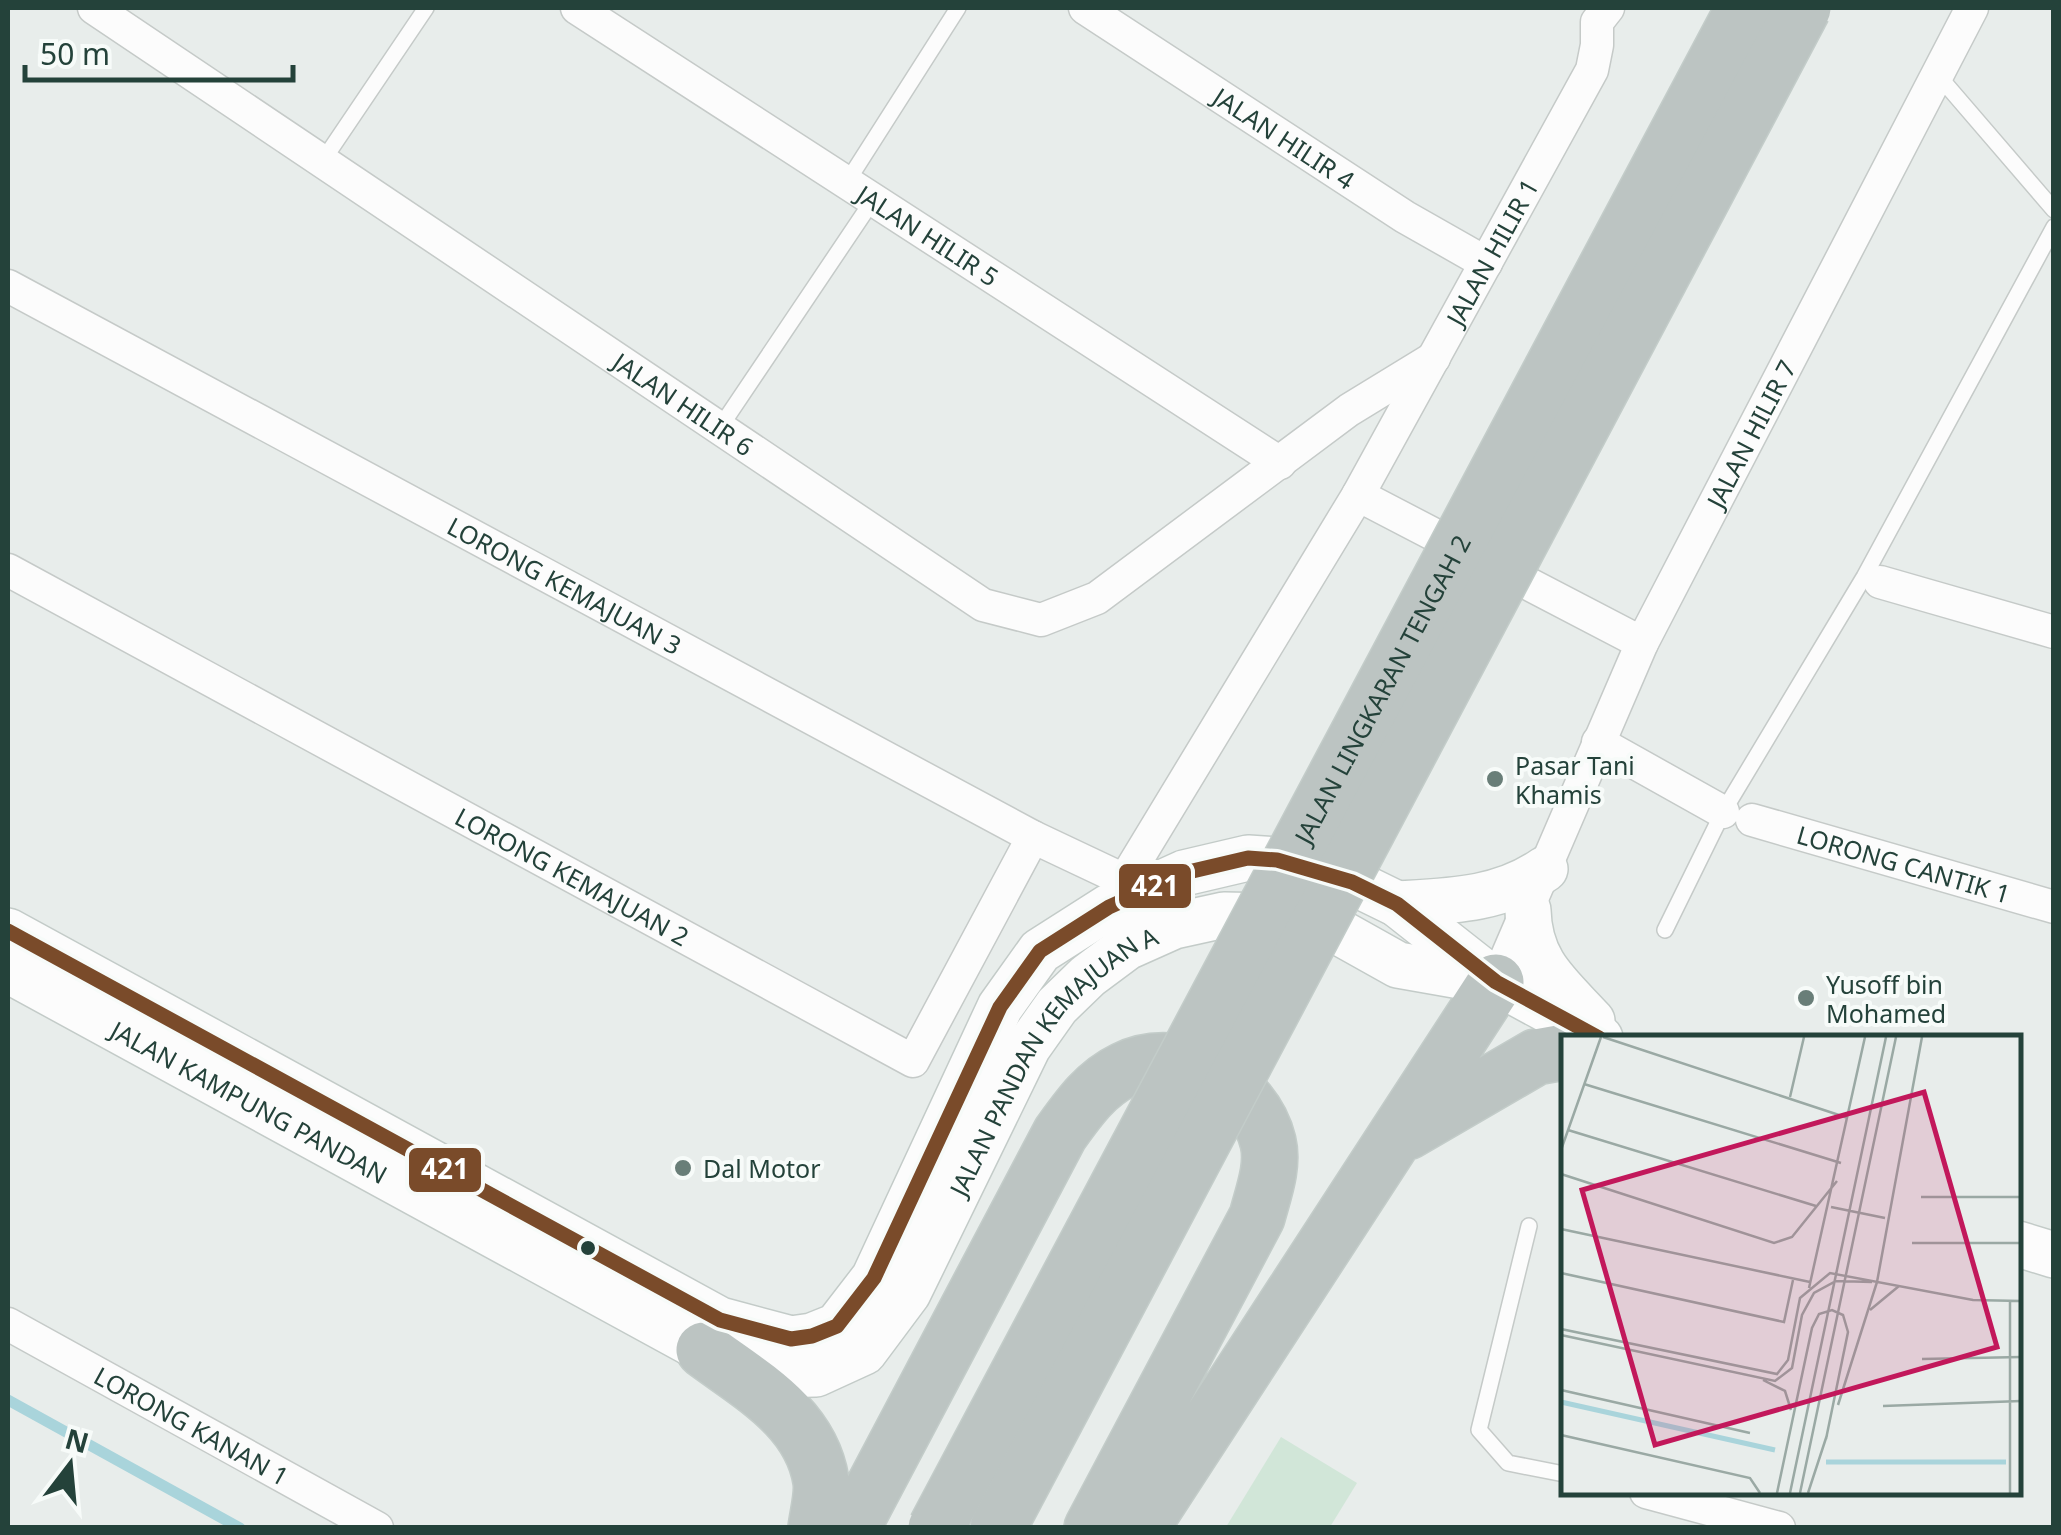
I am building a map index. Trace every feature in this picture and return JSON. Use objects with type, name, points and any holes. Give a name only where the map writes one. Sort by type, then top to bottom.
[{"type":"highway","name":"JALAN LINGKARAN TENGAH 2","points":[[936,1528],[1744,8]]},
{"type":"highway","points":[[998,1528],[1803,8]]},
{"type":"highway","points":[[1141,1528],[1496,982]]},
{"type":"highway","points":[[1395,1140],[1536,1058],[1561,1053]]},
{"type":"highway","points":[[852,1528],[1060,1134],[1089,1094],[1125,1068],[1162,1060],[1202,1068],[1228,1081],[1258,1112],[1269,1146],[1266,1182],[1257,1217],[1092,1528]]},
{"type":"highway","points":[[704,1350],[788,1413],[811,1448],[822,1484],[816,1528]]},
{"type":"street","name":"JALAN HILIR 6","points":[[94,8],[983,605],[1041,620],[1098,598],[1348,410],[1434,358]]},
{"type":"street","name":"JALAN HILIR 5","points":[[577,8],[1280,463]]},
{"type":"street","name":"JALAN HILIR 4","points":[[1085,8],[1405,217],[1486,263]]},
{"type":"street","name":"JALAN HILIR 7","points":[[1496,982],[1642,643],[1972,8]]},
{"type":"street","name":"JALAN HILIR 1","points":[[1116,893],[1358,494],[1592,70],[1597,12]]},
{"type":"street","name":"LORONG KEMAJUAN 3","points":[[8,286],[1032,837],[1116,893]]},
{"type":"street","points":[[1358,494],[1642,643]]},
{"type":"street","name":"LORONG KEMAJUAN 2","points":[[8,570],[913,1061],[1032,837]]},
{"type":"street","points":[[1880,582],[2054,632]]},
{"type":"street","name":"LORONG CANTIK 1","points":[[1598,742],[1738,816],[2054,907]]},
{"type":"street","name":"JALAN PANDAN KEMAJUAN A","points":[[1116,893],[1248,858],[1277,860],[1352,882],[1397,904],[1496,982],[1598,1035]]},
{"type":"street","points":[[1397,904],[1486,896],[1523,885],[1537,890],[1529,936],[1538,959],[1601,1035]]},
{"type":"street","name":"JALAN KAMPUNG PANDAN","points":[[8,931],[720,1320],[791,1338],[812,1336],[837,1326],[874,1278],[1000,1007],[1040,951],[1116,893]]},
{"type":"street","name":"JALAN PANDAN KEMAJUAN A","points":[[704,1350],[768,1375],[816,1374],[864,1352],[908,1293],[1028,1047],[1058,1006],[1088,976],[1127,947],[1174,926],[1208,918],[1271,916],[1339,932],[1398,964],[1496,982]]},
{"type":"street","name":"JALAN KAMPUNG PANDAN","points":[[8,970],[704,1350]]},
{"type":"street","points":[[2021,1245],[2054,1255]]},
{"type":"street","name":"LORONG KANAN 1","points":[[8,1324],[377,1528]]},
{"type":"street","points":[[1657,1495],[1779,1528]]},
{"type":"lane","points":[[322,162],[426,8]]},
{"type":"lane","points":[[718,430],[860,191],[958,8]]},
{"type":"lane","points":[[1936,74],[2054,210]]},
{"type":"lane","points":[[1666,930],[1738,816],[2054,227]]},
{"type":"lane","points":[[1528,1226],[1479,1430],[1508,1462],[1561,1473]]},
{"type":"green space","points":[[1281,1437],[1357,1483],[1330,1527],[1226,1527]]},
{"type":"waterway","points":[[8,1400],[240,1528]]},
{"type":"transit line","name":"421","points":[[8,931],[720,1320],[791,1339],[837,1326],[874,1278],[1000,1007],[1040,951],[1109,907],[1184,873],[1248,858],[1277,860],[1352,882],[1397,904],[1496,982],[1593,1035]]},
{"type":"place","name":"Pasar Tani Khamis","points":[[1495,779]]},
{"type":"place","name":"Yusoff bin Mohamed","points":[[1806,998]]},
{"type":"place","name":"Dal Motor","points":[[683,1168]]}]
